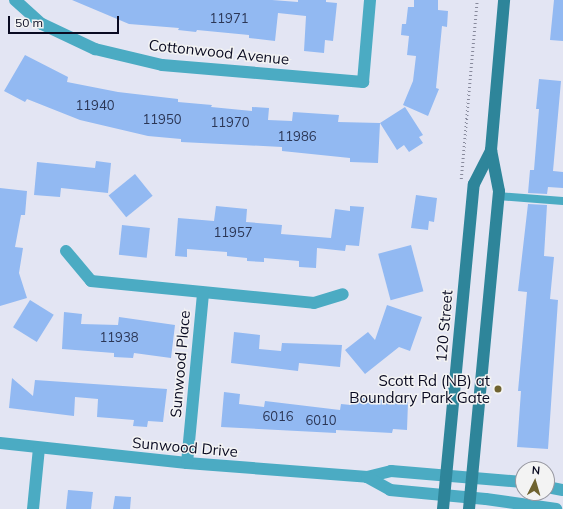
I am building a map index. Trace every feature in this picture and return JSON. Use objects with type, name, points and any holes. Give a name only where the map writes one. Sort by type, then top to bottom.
[{"type":"main road","name":"120 Street","points":[[470,503],[498,196],[491,150],[504,0]]},
{"type":"main road","name":"120 Street","points":[[444,509],[474,184],[491,150]]},
{"type":"street","name":"Cottonwood Avenue","points":[[15,0],[42,24],[95,49],[118,55],[162,65],[364,82],[370,0]]},
{"type":"street","name":"Sunwood Place","points":[[66,251],[91,281],[314,303],[343,294]]},
{"type":"street","name":"Sunwood Place","points":[[186,463],[203,293]]},
{"type":"street","name":"Sunwood Drive","points":[[0,444],[186,463],[367,477],[391,471],[515,481]]},
{"type":"street","points":[[33,509],[39,448]]},
{"type":"street","name":"Sunwood Drive","points":[[367,477],[390,490],[445,495],[470,503],[556,509]]},
{"type":"lane","points":[[498,196],[563,201]]},
{"type":"building","points":[[72,0],[272,0],[298,2],[298,0],[326,0],[326,2],[337,3],[333,41],[325,40],[324,53],[304,51],[306,16],[278,13],[275,41],[249,38],[249,35],[197,30],[196,32],[178,30],[179,28],[129,24]]},
{"type":"building","points":[[414,0],[438,0],[438,10],[448,11],[447,27],[442,26],[436,88],[439,89],[428,116],[403,105],[413,81],[416,56],[407,55],[409,36],[401,35],[402,24],[406,24],[408,7],[414,7]]},
{"type":"building","points":[[554,0],[563,0],[563,41],[550,40]]},
{"type":"building","points":[[25,55],[68,77],[67,82],[118,92],[178,99],[178,102],[212,105],[211,107],[252,111],[252,107],[269,108],[268,120],[292,121],[293,112],[339,115],[338,122],[380,123],[378,163],[350,162],[350,158],[282,151],[282,147],[181,142],[181,139],[148,136],[80,120],[27,99],[25,102],[4,91]]},
{"type":"building","points":[[539,79],[561,81],[553,171],[563,172],[563,188],[548,187],[547,194],[528,193],[530,170],[534,170],[539,109],[536,109]]},
{"type":"building","points":[[405,107],[423,135],[419,137],[423,143],[409,152],[404,145],[397,150],[380,123]]},
{"type":"building","points":[[96,161],[111,163],[108,193],[61,188],[60,197],[34,195],[37,162],[95,168]]},
{"type":"building","points":[[135,174],[153,196],[126,217],[109,195]]},
{"type":"building","points":[[0,188],[27,191],[25,215],[21,215],[15,247],[23,248],[19,273],[27,298],[0,306]]},
{"type":"building","points":[[416,195],[437,198],[434,222],[429,221],[428,230],[411,228]]},
{"type":"building","points":[[528,204],[547,205],[544,256],[554,257],[550,299],[558,300],[548,449],[517,447],[521,391],[518,391],[527,292],[518,291]]},
{"type":"building","points":[[216,206],[247,209],[246,222],[282,225],[281,234],[331,238],[335,209],[350,211],[350,206],[364,207],[359,246],[346,245],[345,251],[317,248],[316,268],[299,267],[299,261],[264,258],[264,262],[247,261],[247,258],[227,256],[227,252],[187,249],[187,257],[175,256],[178,218],[214,221]]},
{"type":"building","points":[[122,225],[150,228],[147,258],[119,255]]},
{"type":"building","points":[[411,245],[423,291],[391,300],[378,254]]},
{"type":"building","points":[[30,300],[54,315],[37,342],[13,327]]},
{"type":"building","points":[[387,305],[422,317],[410,351],[399,347],[365,374],[345,350],[368,332],[375,340]]},
{"type":"building","points":[[64,312],[82,314],[81,324],[118,325],[119,317],[175,325],[171,358],[134,353],[133,358],[114,357],[114,353],[62,349]]},
{"type":"building","points":[[234,332],[260,335],[259,349],[281,351],[282,343],[342,345],[340,367],[299,363],[298,371],[231,363]]},
{"type":"building","points":[[12,378],[33,396],[35,380],[167,389],[163,422],[148,421],[147,427],[133,426],[134,420],[97,417],[98,399],[75,397],[74,416],[9,408]]},
{"type":"building","points":[[224,392],[240,394],[239,404],[264,407],[265,401],[340,410],[341,404],[351,405],[352,397],[408,402],[407,430],[393,429],[392,433],[336,430],[336,433],[221,427]]},
{"type":"building","points":[[68,490],[93,492],[91,509],[66,509]]},
{"type":"building","points":[[115,496],[131,497],[130,509],[113,509]]},
{"type":"place","name":"Scott Rd (NB) at Boundary Park Gate","points":[[498,389]]}]
